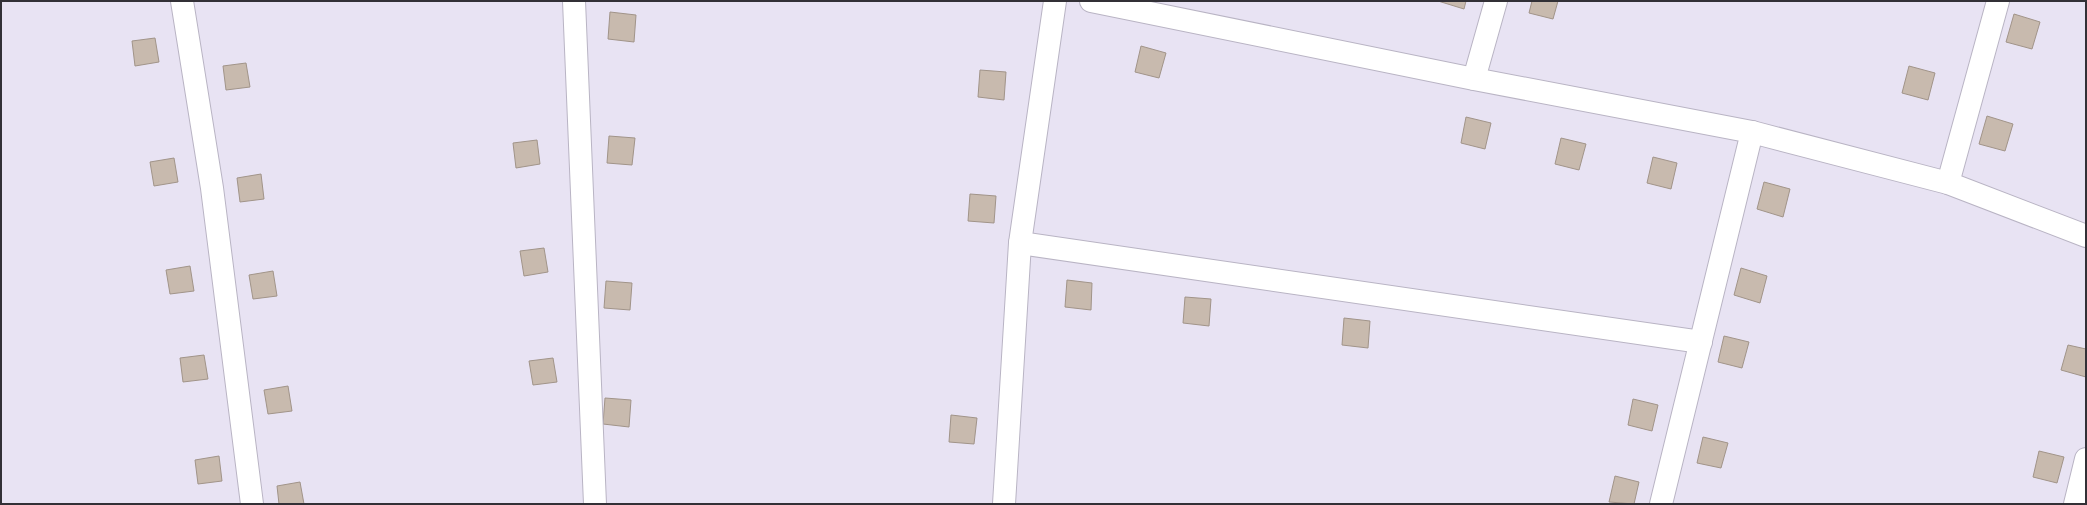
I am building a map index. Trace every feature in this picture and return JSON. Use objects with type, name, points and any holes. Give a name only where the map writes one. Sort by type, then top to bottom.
[{"type":"street","points":[[182,1],[212,188],[252,504]]},
{"type":"street","points":[[574,1],[595,504]]},
{"type":"street","points":[[1004,504],[1020,243],[1055,1]]},
{"type":"street","points":[[1091,1],[1474,79],[1752,132],[1948,183],[2086,236]]},
{"type":"street","points":[[1474,79],[1496,1]]},
{"type":"street","points":[[1948,183],[1998,1]]},
{"type":"street","points":[[1661,504],[1752,132]]},
{"type":"street","points":[[1020,243],[1700,342]]},
{"type":"street","points":[[2075,504],[2086,459]]},
{"type":"building","points":[[1438,1],[1466,1],[1464,9]]},
{"type":"building","points":[[1532,1],[1558,1],[1553,19],[1529,13]]},
{"type":"building","points":[[610,12],[636,15],[634,42],[608,39]]},
{"type":"building","points":[[2014,14],[2040,22],[2032,49],[2006,42]]},
{"type":"building","points":[[155,38],[159,62],[135,66],[132,41]]},
{"type":"building","points":[[1141,46],[1166,53],[1159,78],[1135,72]]},
{"type":"building","points":[[246,63],[250,87],[226,90],[223,66]]},
{"type":"building","points":[[1909,66],[1935,73],[1928,100],[1902,93]]},
{"type":"building","points":[[980,70],[1006,72],[1004,100],[978,97]]},
{"type":"building","points":[[1987,116],[2013,124],[2005,151],[1979,144]]},
{"type":"building","points":[[1466,117],[1491,123],[1485,149],[1461,143]]},
{"type":"building","points":[[609,136],[635,138],[632,165],[607,163]]},
{"type":"building","points":[[1561,138],[1586,144],[1579,170],[1555,164]]},
{"type":"building","points":[[537,140],[540,164],[516,168],[513,143]]},
{"type":"building","points":[[1653,157],[1677,163],[1671,189],[1647,183]]},
{"type":"building","points":[[174,158],[178,182],[154,186],[150,162]]},
{"type":"building","points":[[261,174],[264,199],[240,202],[237,178]]},
{"type":"building","points":[[1764,182],[1790,189],[1783,217],[1757,209]]},
{"type":"building","points":[[970,194],[996,196],[994,223],[968,221]]},
{"type":"building","points":[[544,248],[548,272],[524,276],[520,251]]},
{"type":"building","points":[[190,266],[194,291],[170,294],[166,270]]},
{"type":"building","points":[[1741,268],[1767,276],[1760,303],[1734,295]]},
{"type":"building","points":[[273,271],[277,296],[253,299],[249,275]]},
{"type":"building","points":[[1067,280],[1092,283],[1091,310],[1065,307]]},
{"type":"building","points":[[606,281],[632,283],[630,310],[604,308]]},
{"type":"building","points":[[1185,297],[1211,299],[1209,326],[1183,323]]},
{"type":"building","points":[[1344,318],[1370,321],[1368,348],[1342,345]]},
{"type":"building","points":[[1724,336],[1749,342],[1742,368],[1718,362]]},
{"type":"building","points":[[2068,345],[2086,349],[2086,377],[2061,370]]},
{"type":"building","points":[[204,355],[208,379],[183,382],[180,358]]},
{"type":"building","points":[[553,358],[557,382],[533,385],[529,361]]},
{"type":"building","points":[[288,386],[292,411],[268,414],[264,390]]},
{"type":"building","points":[[605,398],[631,400],[629,427],[603,424]]},
{"type":"building","points":[[1633,399],[1658,405],[1652,431],[1628,425]]},
{"type":"building","points":[[951,415],[977,418],[974,444],[949,442]]},
{"type":"building","points":[[1703,437],[1728,443],[1721,468],[1697,463]]},
{"type":"building","points":[[2039,451],[2064,457],[2057,483],[2033,477]]},
{"type":"building","points":[[219,456],[222,481],[198,484],[195,460]]},
{"type":"building","points":[[1615,476],[1639,482],[1634,504],[1609,502]]},
{"type":"building","points":[[300,482],[304,504],[279,504],[277,486]]}]
